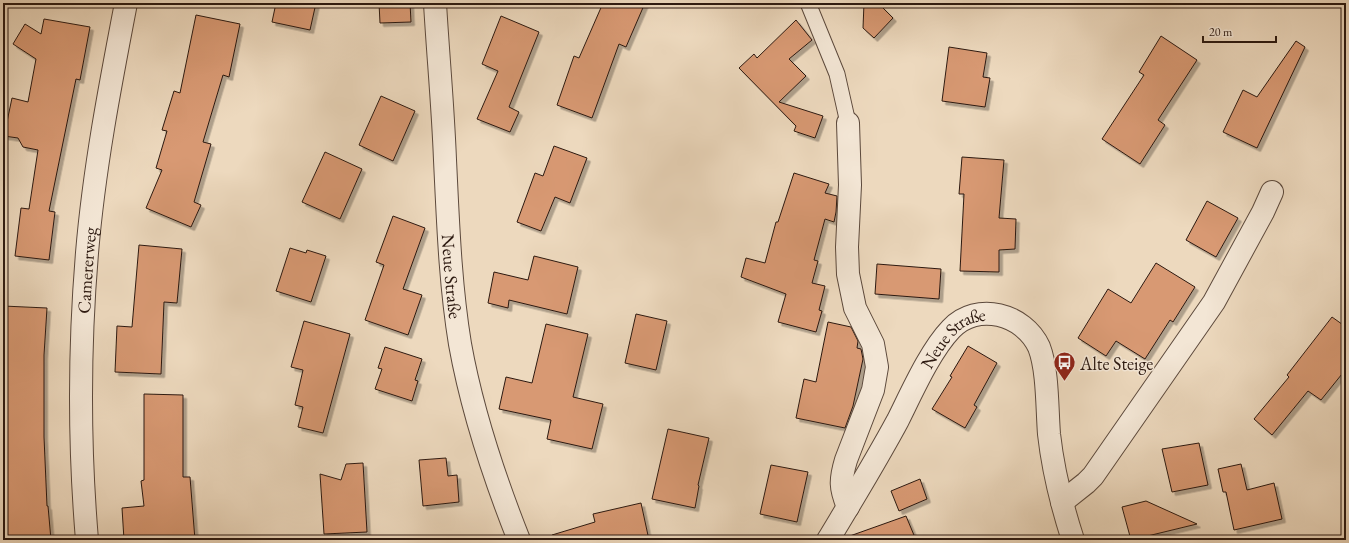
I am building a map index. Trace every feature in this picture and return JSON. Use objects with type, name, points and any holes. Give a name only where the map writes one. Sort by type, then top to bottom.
[{"type":"street","name":"Camererweg","points":[[87,540],[80,411],[81,358],[87,253],[92,202],[104,119],[126,3]]},
{"type":"street","name":"Neue Straße","points":[[435,3],[448,225],[460,342],[471,394],[484,439],[500,492],[519,540]]},
{"type":"street","points":[[848,123],[850,185],[847,247],[848,274],[855,308],[873,344],[877,367],[873,390],[843,471],[841,488],[848,507]]},
{"type":"street","points":[[1062,502],[1094,476],[1214,302],[1263,212],[1272,192]]},
{"type":"street","name":"Neue Straße","points":[[828,540],[890,435],[930,360],[945,336],[951,328],[966,318],[973,315],[990,314],[1005,316],[1018,322],[1029,332],[1039,347],[1044,369],[1052,453],[1062,502],[1073,540]]},
{"type":"lane","points":[[808,3],[837,74],[848,123]]},
{"type":"building","points":[[276,3],[316,3],[310,30],[272,22]]},
{"type":"building","points":[[379,3],[410,3],[411,22],[380,23]]},
{"type":"building","points":[[603,3],[645,3],[626,47],[619,44],[592,118],[557,105],[574,56],[579,58]]},
{"type":"building","points":[[864,3],[878,3],[893,18],[874,38],[863,28]]},
{"type":"building","points":[[196,15],[240,24],[229,77],[223,75],[203,142],[211,144],[194,202],[201,205],[191,227],[146,208],[162,170],[156,168],[167,131],[162,130],[174,91],[180,93]]},
{"type":"building","points":[[501,16],[539,32],[509,107],[519,112],[510,132],[477,119],[498,71],[482,64]]},
{"type":"building","points":[[44,19],[90,27],[80,80],[76,79],[49,211],[55,212],[49,260],[15,256],[21,208],[29,209],[38,150],[23,147],[18,138],[4,136],[12,98],[28,102],[36,59],[13,44],[25,24],[41,34]]},
{"type":"building","points":[[796,20],[812,40],[789,59],[806,76],[779,102],[823,116],[815,138],[794,131],[796,126],[739,68],[754,54],[757,58]]},
{"type":"building","points":[[1161,36],[1197,60],[1158,120],[1165,125],[1140,164],[1102,139],[1144,75],[1139,72]]},
{"type":"building","points":[[1296,41],[1305,47],[1257,148],[1223,132],[1243,90],[1257,97]]},
{"type":"building","points":[[949,47],[987,53],[983,77],[990,78],[985,107],[942,101]]},
{"type":"building","points":[[381,96],[415,111],[393,161],[359,145]]},
{"type":"building","points":[[554,146],[587,158],[570,203],[555,197],[541,231],[517,222],[535,173],[543,176]]},
{"type":"building","points":[[325,152],[362,169],[340,219],[302,202]]},
{"type":"building","points":[[962,157],[1004,160],[999,218],[1016,219],[1015,249],[999,250],[999,272],[960,271],[964,194],[959,194]]},
{"type":"building","points":[[794,173],[829,184],[825,193],[837,196],[834,222],[825,219],[814,260],[818,261],[812,283],[825,286],[819,310],[822,311],[816,332],[778,322],[786,294],[741,277],[746,258],[765,263],[776,222],[778,222]]},
{"type":"building","points":[[1207,201],[1238,218],[1216,257],[1186,240]]},
{"type":"building","points":[[393,216],[425,228],[403,289],[422,295],[408,335],[365,320],[384,265],[376,262]]},
{"type":"building","points":[[139,245],[182,249],[177,303],[164,302],[161,374],[115,372],[117,326],[132,327]]},
{"type":"building","points":[[290,248],[306,253],[307,250],[326,256],[311,302],[276,291]]},
{"type":"building","points":[[534,256],[578,267],[567,314],[509,300],[508,308],[488,303],[494,272],[528,280]]},
{"type":"building","points":[[1156,263],[1195,287],[1173,322],[1170,320],[1145,359],[1116,341],[1106,356],[1078,338],[1108,289],[1131,303]]},
{"type":"building","points":[[877,264],[941,269],[939,299],[875,294]]},
{"type":"building","points":[[3,306],[47,308],[44,355],[44,437],[47,506],[51,540],[3,540]]},
{"type":"building","points":[[636,314],[667,321],[656,370],[625,363]]},
{"type":"building","points":[[1332,317],[1346,327],[1346,369],[1321,400],[1308,391],[1272,435],[1254,419],[1289,377],[1287,375]]},
{"type":"building","points":[[304,321],[350,334],[323,433],[298,427],[303,407],[295,405],[303,370],[291,367]]},
{"type":"building","points":[[828,322],[851,327],[858,341],[857,348],[861,349],[863,359],[853,406],[845,428],[796,418],[804,379],[816,382]]},
{"type":"building","points":[[546,324],[588,334],[573,397],[603,404],[592,449],[547,439],[551,420],[499,409],[506,377],[532,383]]},
{"type":"building","points":[[968,346],[997,363],[974,405],[977,407],[965,428],[932,409],[952,377],[950,376]]},
{"type":"building","points":[[385,347],[422,359],[415,380],[418,381],[412,401],[375,389],[382,369],[378,368]]},
{"type":"building","points":[[144,394],[183,395],[183,477],[190,477],[195,540],[124,540],[122,508],[144,506],[141,481],[144,480]]},
{"type":"building","points":[[668,429],[709,438],[698,485],[695,508],[652,499]]},
{"type":"building","points":[[1199,443],[1208,485],[1172,492],[1162,449]]},
{"type":"building","points":[[446,458],[448,476],[457,475],[459,502],[423,506],[419,460]]},
{"type":"building","points":[[363,463],[367,532],[324,534],[320,474],[341,480],[346,464]]},
{"type":"building","points":[[1241,464],[1247,490],[1274,483],[1282,519],[1234,530],[1226,492],[1223,492],[1218,469]]},
{"type":"building","points":[[771,465],[808,472],[797,522],[760,514]]},
{"type":"building","points":[[920,479],[927,499],[899,511],[891,491]]},
{"type":"building","points":[[1146,501],[1197,524],[1131,540],[1122,507]]},
{"type":"building","points":[[641,503],[649,540],[553,540],[552,535],[595,522],[593,514]]},
{"type":"building","points":[[906,516],[916,540],[847,540],[847,537]]},
{"type":"place","name":"Alte Steige","points":[[1065,382]]}]
